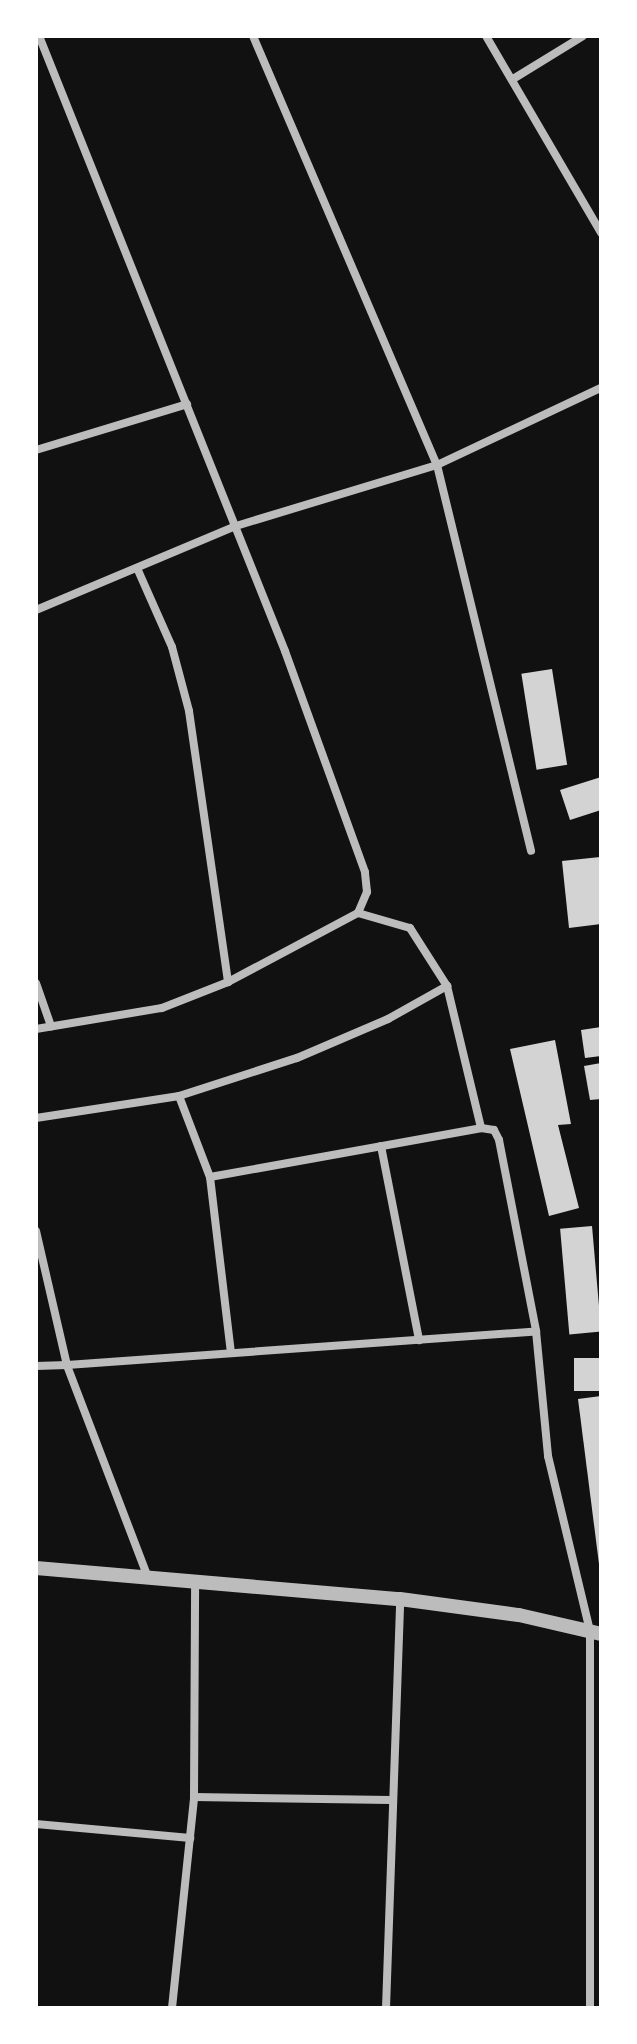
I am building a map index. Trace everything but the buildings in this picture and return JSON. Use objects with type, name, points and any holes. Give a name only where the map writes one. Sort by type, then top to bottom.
[{"type":"street","points":[[36,1029],[162,1008],[228,982],[358,913],[367,892],[365,872],[236,526],[39,36]]},
{"type":"street","points":[[253,36],[437,465],[531,851]]},
{"type":"street","points":[[486,36],[601,233]]},
{"type":"street","points":[[513,79],[583,36]]},
{"type":"street","points":[[36,610],[236,526],[437,465],[601,388]]},
{"type":"street","points":[[36,450],[187,404]]},
{"type":"street","points":[[137,568],[172,647],[189,711],[228,982]]},
{"type":"street","points":[[358,913],[410,928],[447,986],[481,1128]]},
{"type":"street","points":[[36,983],[51,1026]]},
{"type":"street","points":[[36,1118],[179,1096],[297,1058],[388,1019],[447,986]]},
{"type":"street","points":[[179,1096],[210,1177],[231,1353]]},
{"type":"street","points":[[210,1177],[481,1128],[494,1130],[499,1140],[536,1331],[548,1456],[596,1632],[590,2008]]},
{"type":"street","points":[[381,1146],[419,1340]]},
{"type":"street","points":[[36,1231],[67,1365],[147,1575]]},
{"type":"street","points":[[36,1366],[536,1331]]},
{"type":"street","points":[[36,1568],[195,1579],[400,1599],[596,1632]]},
{"type":"street","points":[[172,2008],[194,1797],[195,1579]]},
{"type":"street","points":[[386,2008],[390,1800],[400,1599]]},
{"type":"street","points":[[194,1797],[390,1800]]},
{"type":"street","points":[[36,1824],[190,1838]]}]
